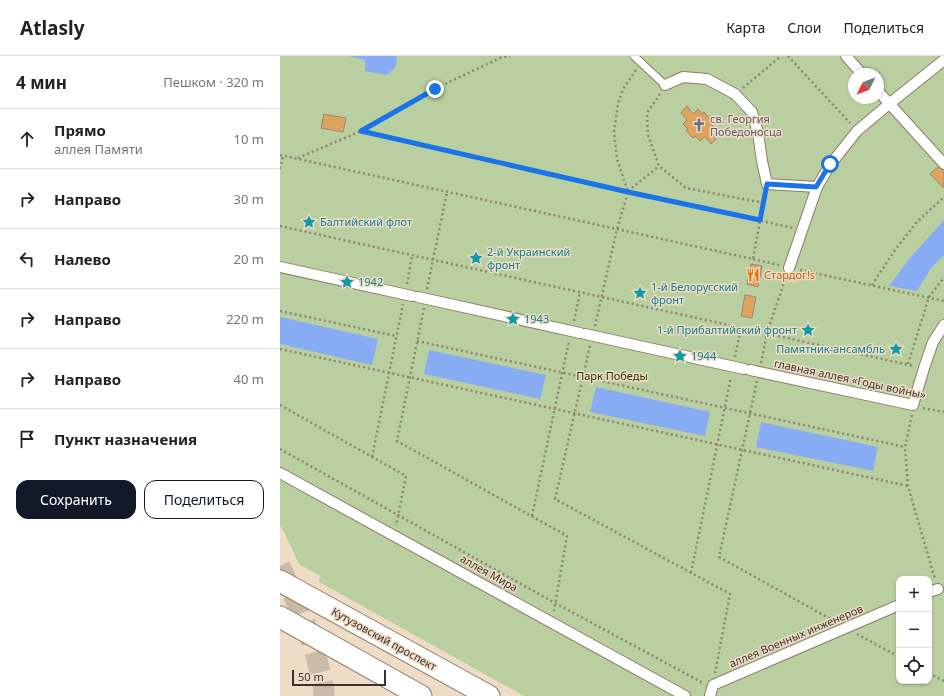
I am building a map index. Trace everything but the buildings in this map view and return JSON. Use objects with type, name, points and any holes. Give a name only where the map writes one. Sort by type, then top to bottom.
[{"type":"main road","name":"Кутузовский проспект","points":[[280,580],[489,696]]},
{"type":"main road","points":[[280,617],[421,696]]},
{"type":"street","points":[[846,56],[857,68]]},
{"type":"street","points":[[789,268],[816,187],[830,164],[857,131],[944,60]]},
{"type":"street","points":[[665,85],[683,77],[707,79],[735,94],[752,112],[758,133],[767,184],[816,187]]},
{"type":"street","points":[[884,98],[944,164]]},
{"type":"street","name":"главная аллея «Годы войны»","points":[[280,267],[914,406]]},
{"type":"street","points":[[914,406],[924,368],[933,342],[944,324]]},
{"type":"street","name":"аллея Мира","points":[[280,473],[685,696]]},
{"type":"street","name":"аллея Военных инженеров","points":[[712,690],[896,606]]},
{"type":"lane","points":[[634,56],[665,85]]},
{"type":"path","points":[[297,159],[361,131],[440,86],[500,58],[510,56]]},
{"type":"path","points":[[735,94],[781,56]]},
{"type":"path","points":[[788,56],[857,131]]},
{"type":"path","points":[[628,192],[617,159],[614,132],[618,104],[623,89],[641,63]]},
{"type":"path","points":[[665,85],[648,113],[648,135],[659,166],[686,188],[764,203]]},
{"type":"path","points":[[361,131],[802,230]]},
{"type":"path","points":[[280,169],[281,156],[297,159],[944,301]]},
{"type":"path","points":[[532,516],[563,372],[602,297],[617,229],[628,192],[659,166]]},
{"type":"path","points":[[753,259],[767,184]]},
{"type":"path","points":[[447,192],[433,260],[419,298],[417,340],[397,441],[567,536],[552,622]]},
{"type":"path","points":[[872,285],[895,250],[916,224],[944,198]]},
{"type":"path","points":[[280,226],[924,368]]},
{"type":"path","points":[[789,268],[767,333],[751,370],[750,413],[719,557],[896,655]]},
{"type":"path","points":[[908,364],[929,297],[944,277]]},
{"type":"path","points":[[280,449],[712,690],[730,594],[555,499],[584,377],[580,292]]},
{"type":"path","points":[[280,311],[396,336],[372,457]]},
{"type":"path","points":[[691,573],[741,328]]},
{"type":"path","points":[[417,340],[905,447]]},
{"type":"path","points":[[280,349],[908,486]]},
{"type":"path","points":[[280,405],[406,476],[394,535]]},
{"type":"path","points":[[914,406],[905,447],[908,486],[933,591]]},
{"type":"path","name":"главная аллея «Годы войны»","points":[[914,406],[944,412]]},
{"type":"path","points":[[932,675],[944,681]]},
{"type":"green space","name":"Парк Победы","points":[[280,56],[944,56],[944,696],[524,696],[319,582],[320,576],[299,564],[280,526]]},
{"type":"water","points":[[349,56],[397,57],[395,68],[387,75],[365,71],[365,60]]},
{"type":"water","points":[[944,220],[944,255],[931,268],[917,291],[889,286],[909,259]]},
{"type":"water","points":[[280,317],[378,339],[372,365],[280,344]]},
{"type":"water","points":[[429,350],[546,375],[540,399],[424,374]]},
{"type":"water","points":[[596,387],[710,412],[705,436],[590,412]]},
{"type":"water","points":[[761,422],[878,447],[873,471],[756,447]]},
{"type":"tunnel","points":[[280,566],[310,636],[322,678],[324,696]]},
{"type":"place","name":"св. Георгия Победоносца","points":[[699,125]]},
{"type":"place","name":"Балтийский флот","points":[[309,222]]},
{"type":"place","name":"2-й Украинский фронт","points":[[476,258]]},
{"type":"place","name":"Стардог!s","points":[[753,275]]},
{"type":"place","name":"1942","points":[[347,282]]},
{"type":"place","name":"1-й Белорусский фронт","points":[[640,293]]},
{"type":"place","name":"1943","points":[[513,319]]},
{"type":"place","name":"1-й Прибалтийский фронт","points":[[808,330]]},
{"type":"place","name":"Памятник-ансамбль","points":[[896,349]]},
{"type":"place","name":"1944","points":[[680,356]]},
{"type":"route","points":[[435,89],[361,131],[628,192],[760,220],[767,184],[816,187],[830,164]]}]
